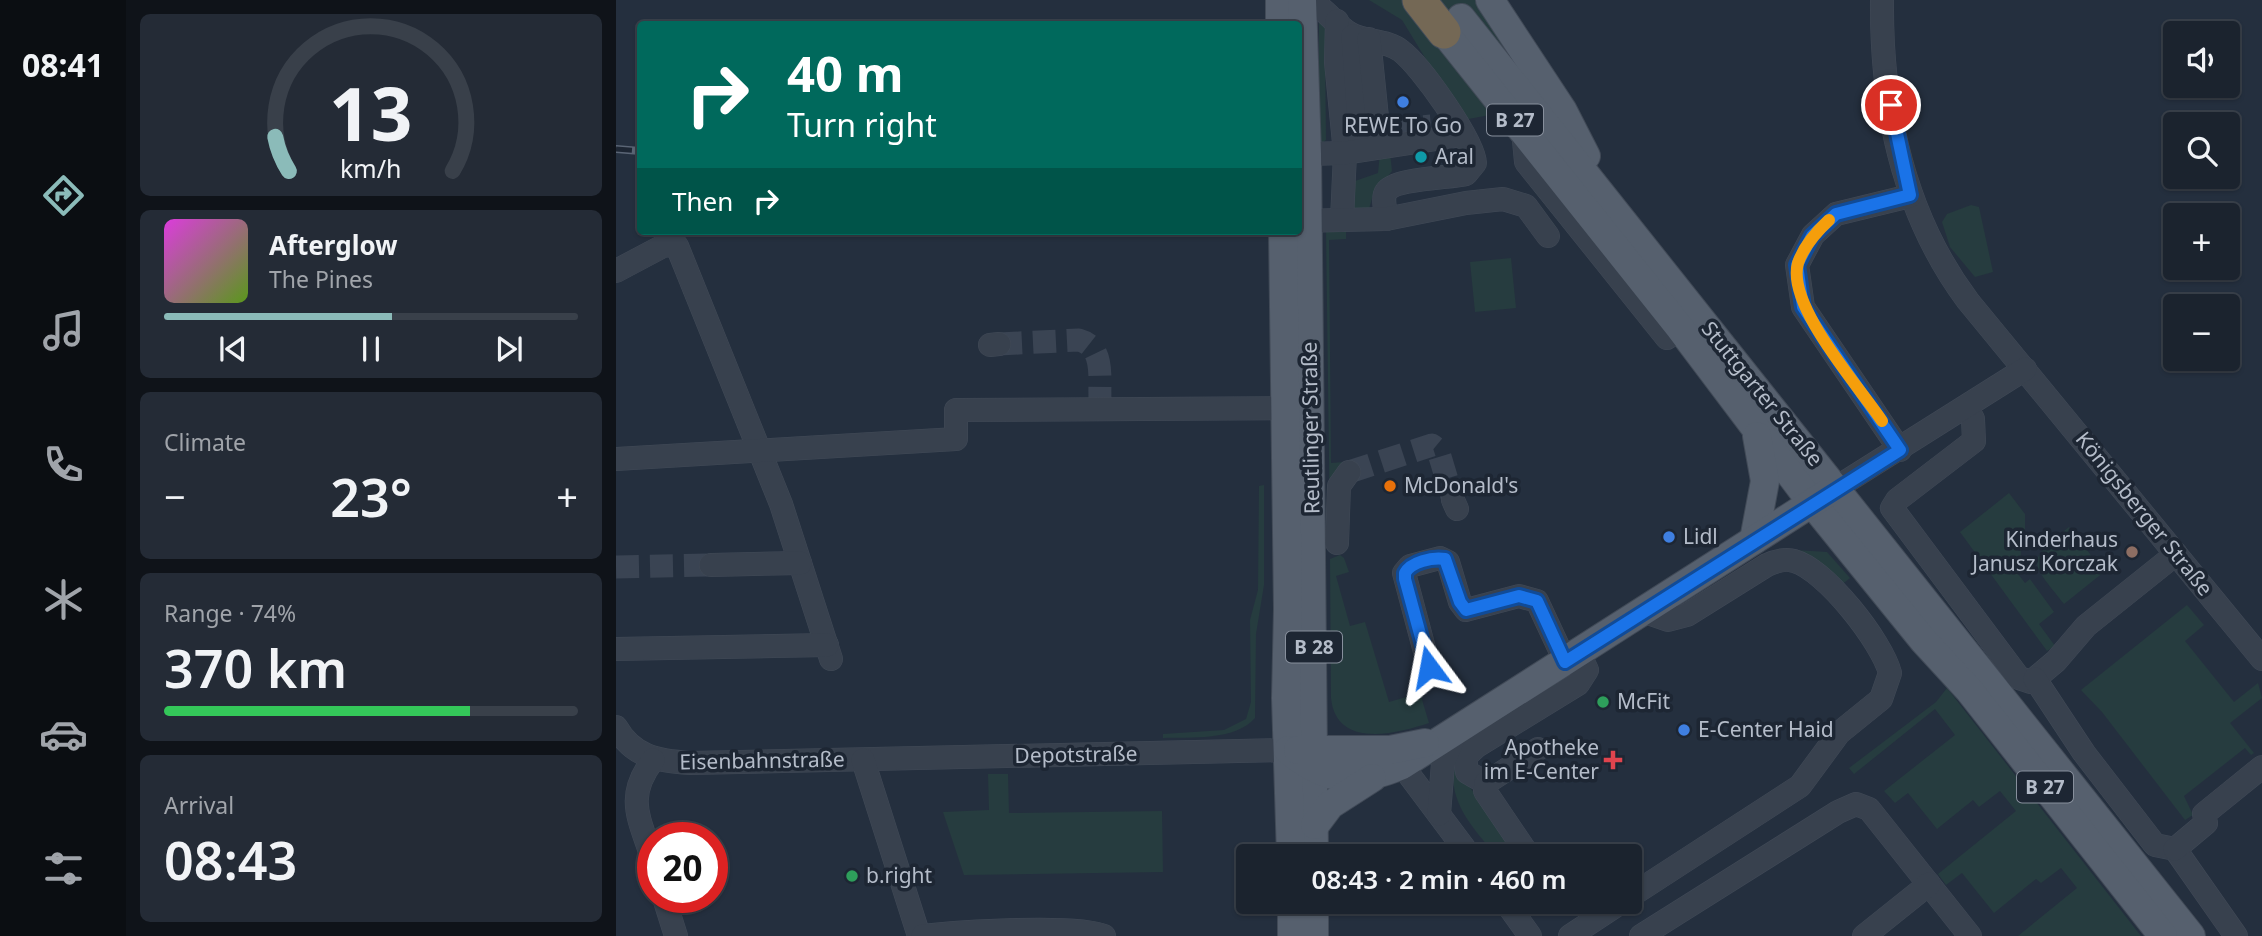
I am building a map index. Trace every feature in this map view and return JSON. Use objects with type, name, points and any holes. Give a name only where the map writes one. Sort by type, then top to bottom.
[{"type":"highway","name":"B 27","points":[[1419,0],[1451,17]]},
{"type":"main road","points":[[1280,0],[1280,21]]},
{"type":"main road","name":"Reutlinger Straße","points":[[1302,186],[1307,154],[1302,56],[1305,0]]},
{"type":"main road","points":[[1490,0],[1563,111],[1602,194]]},
{"type":"main road","name":"Stuttgarter Straße","points":[[1451,17],[1523,130],[1680,328],[1753,427],[1923,640],[1969,690],[2163,936]]},
{"type":"main road","name":"Stuttgarter Straße","points":[[1451,17],[1602,194],[2191,936]]},
{"type":"main road","name":"Reutlinger Straße","points":[[1296,235],[1306,757],[1315,825],[1314,844]]},
{"type":"main road","points":[[1753,427],[1761,445],[1765,481],[1754,540]]},
{"type":"main road","points":[[1315,825],[1330,805],[1372,778],[1396,757],[1450,734],[1836,488]]},
{"type":"main road","points":[[1306,757],[1396,757]]},
{"type":"main road","points":[[1306,757],[1372,778]]},
{"type":"main road","name":"Reutlinger Straße","points":[[1293,844],[1306,757]]},
{"type":"main road","points":[[1292,914],[1292,936]]},
{"type":"main road","points":[[1314,914],[1314,936]]},
{"type":"street","points":[[1305,0],[1323,7],[1353,32],[1400,50],[1421,71],[1473,149],[1475,163],[1471,170],[1451,178],[1394,185],[1385,197],[1386,219]]},
{"type":"street","name":"Königsberger Straße","points":[[1882,0],[1888,85],[1900,157],[1924,232],[1953,281],[2262,659]]},
{"type":"street","points":[[1353,32],[1336,62],[1371,142]]},
{"type":"street","points":[[1342,220],[1371,142],[1353,32]]},
{"type":"street","points":[[1432,126],[1458,130]]},
{"type":"street","points":[[1307,154],[1458,130]]},
{"type":"street","points":[[1900,450],[1803,307],[1797,265],[1812,236],[1836,214],[1910,195]]},
{"type":"street","points":[[1302,223],[1386,219],[1466,203],[1503,199],[1526,206],[1548,236]]},
{"type":"street","points":[[616,271],[665,245],[677,246],[761,452],[829,652],[616,649]]},
{"type":"street","points":[[1836,488],[2025,369]]},
{"type":"street","points":[[616,459],[957,439],[956,410],[1100,405],[1298,408]]},
{"type":"street","points":[[1967,408],[1973,419],[1974,440],[1897,500],[1892,508],[2019,678],[2026,682],[2035,679],[2056,661],[2086,626],[2176,554]]},
{"type":"street","points":[[1337,543],[1339,486],[1349,472]]},
{"type":"street","points":[[1429,667],[1405,573],[1410,566],[1440,558],[1448,562],[1460,602],[1466,610],[1519,596],[1537,601],[1572,657],[1587,670],[1578,684],[1477,746],[1465,757],[1467,772],[1486,783]]},
{"type":"street","points":[[1642,611],[1668,620],[1687,615],[1768,565],[1784,560],[1807,567],[1852,612],[1887,662],[1890,673],[1887,690],[1874,706],[1830,742],[1800,786],[1642,889]]},
{"type":"street","points":[[711,565],[800,563]]},
{"type":"street","points":[[2035,679],[2084,753],[2155,845],[2175,849],[2236,936]]},
{"type":"street","name":"Eisenbahnstraße","points":[[616,727],[627,743],[653,760],[690,763],[863,760],[921,936]]},
{"type":"street","points":[[1439,814],[1443,763],[1450,734]]},
{"type":"street","points":[[1486,783],[1538,749]]},
{"type":"street","name":"Depotstraße","points":[[863,760],[1306,757]]},
{"type":"street","points":[[1396,757],[1461,844]]},
{"type":"street","points":[[1396,757],[1406,780],[1455,844]]},
{"type":"street","points":[[641,822],[636,805],[640,778],[653,760]]},
{"type":"street","points":[[2175,849],[2206,824],[2204,814],[2262,767]]},
{"type":"street","points":[[1486,783],[1488,798],[1521,844]]},
{"type":"street","points":[[1641,936],[1838,812],[1856,804],[1869,809],[1970,936]]},
{"type":"street","points":[[1864,936],[1929,884]]},
{"type":"street","points":[[669,913],[676,936]]},
{"type":"street","points":[[1514,914],[1530,936]]},
{"type":"street","points":[[1570,936],[1603,914]]},
{"type":"street","points":[[921,936],[1003,931],[1086,932],[1104,936]]},
{"type":"green space","points":[[1369,0],[1490,0],[1563,111],[1490,115],[1463,120],[1402,20]]},
{"type":"green space","points":[[1319,20],[1328,29],[1325,51],[1326,140],[1322,143],[1319,142]]},
{"type":"green space","points":[[1390,152],[1392,171],[1373,195],[1369,209],[1346,210],[1355,181],[1378,173],[1380,153]]},
{"type":"green space","points":[[1971,205],[1979,207],[1993,272],[1975,277],[1950,247],[1942,222],[1947,214]]},
{"type":"green space","points":[[1326,230],[1346,231],[1346,239],[1329,240],[1331,463],[1357,461],[1357,464],[1347,467],[1330,535]]},
{"type":"green space","points":[[1511,258],[1516,308],[1475,312],[1470,262]]},
{"type":"green space","points":[[1264,485],[1264,585],[1256,634],[1255,718],[1236,731],[1224,734],[1163,738],[1163,734],[1224,730],[1246,719],[1251,702],[1250,620],[1258,590],[1259,486]]},
{"type":"green space","points":[[2009,493],[2025,514],[2025,532],[2020,536],[2021,557],[2011,565],[2025,583],[2030,579],[2054,612],[2039,624],[2055,646],[2047,651],[1960,532]]},
{"type":"green space","points":[[2069,527],[2104,572],[2064,604],[2039,570],[2037,563],[2045,548]]},
{"type":"green space","points":[[1796,550],[1827,552],[1850,578],[1840,586]]},
{"type":"green space","points":[[1340,555],[1344,558],[1349,572],[1336,576],[1350,626],[1365,622],[1389,702],[1420,693],[1429,723],[1400,731],[1370,734],[1344,725],[1335,714],[1331,698],[1330,559]]},
{"type":"green space","points":[[2187,605],[2204,625],[2185,641],[2234,702],[2258,683],[2262,698],[2230,723],[2254,753],[2251,755],[2245,748],[2184,796],[2193,815],[2185,820],[2102,712],[2081,690]]},
{"type":"green space","points":[[1947,688],[2141,936],[2018,936],[2077,888],[2061,868],[2041,883],[2036,879],[1994,913],[1962,873],[1946,885],[1938,874],[2016,811],[2000,791],[1979,807],[1973,800],[1937,829],[1908,793],[1895,803],[1884,791],[1955,735],[1935,709],[1854,774],[1849,768],[1936,702]]},
{"type":"green space","points":[[1454,765],[1510,844],[1487,844],[1464,814],[1453,779]]},
{"type":"green space","points":[[988,774],[1008,774],[1009,813],[1162,811],[1163,872],[964,875],[943,812],[989,810]]},
{"type":"tunnel","points":[[1390,130],[1431,126]]},
{"type":"tunnel","points":[[999,344],[1079,340],[1087,344],[1093,349],[1099,364],[1100,399]]},
{"type":"tunnel","points":[[1349,472],[1432,445],[1438,450],[1453,500]]},
{"type":"tunnel","points":[[616,567],[711,565]]},
{"type":"railway","points":[[616,149],[637,151]]},
{"type":"slow traffic","points":[[1829,220],[1812,236],[1797,265],[1803,307],[1882,421]]},
{"type":"place","name":"REWE To Go","points":[[1403,102]]},
{"type":"place","name":"Aral","points":[[1421,157]]},
{"type":"place","name":"McDonald's","points":[[1390,486]]},
{"type":"place","name":"Lidl","points":[[1669,537]]},
{"type":"place","name":"Kinderhaus Janusz Korczak","points":[[2132,552]]},
{"type":"place","name":"McFit","points":[[1603,702]]},
{"type":"place","name":"E-Center Haid","points":[[1684,730]]},
{"type":"place","name":"Apotheke im E-Center","points":[[1613,760]]},
{"type":"place","name":"b.right","points":[[852,876]]},
{"type":"route","points":[[1429,667],[1405,579],[1406,568],[1410,566],[1434,558],[1445,559],[1460,602],[1466,610],[1519,596],[1532,597],[1542,606],[1565,662],[1812,503],[1900,450],[1803,307],[1797,265],[1812,236],[1836,214],[1910,195],[1891,105]]}]
